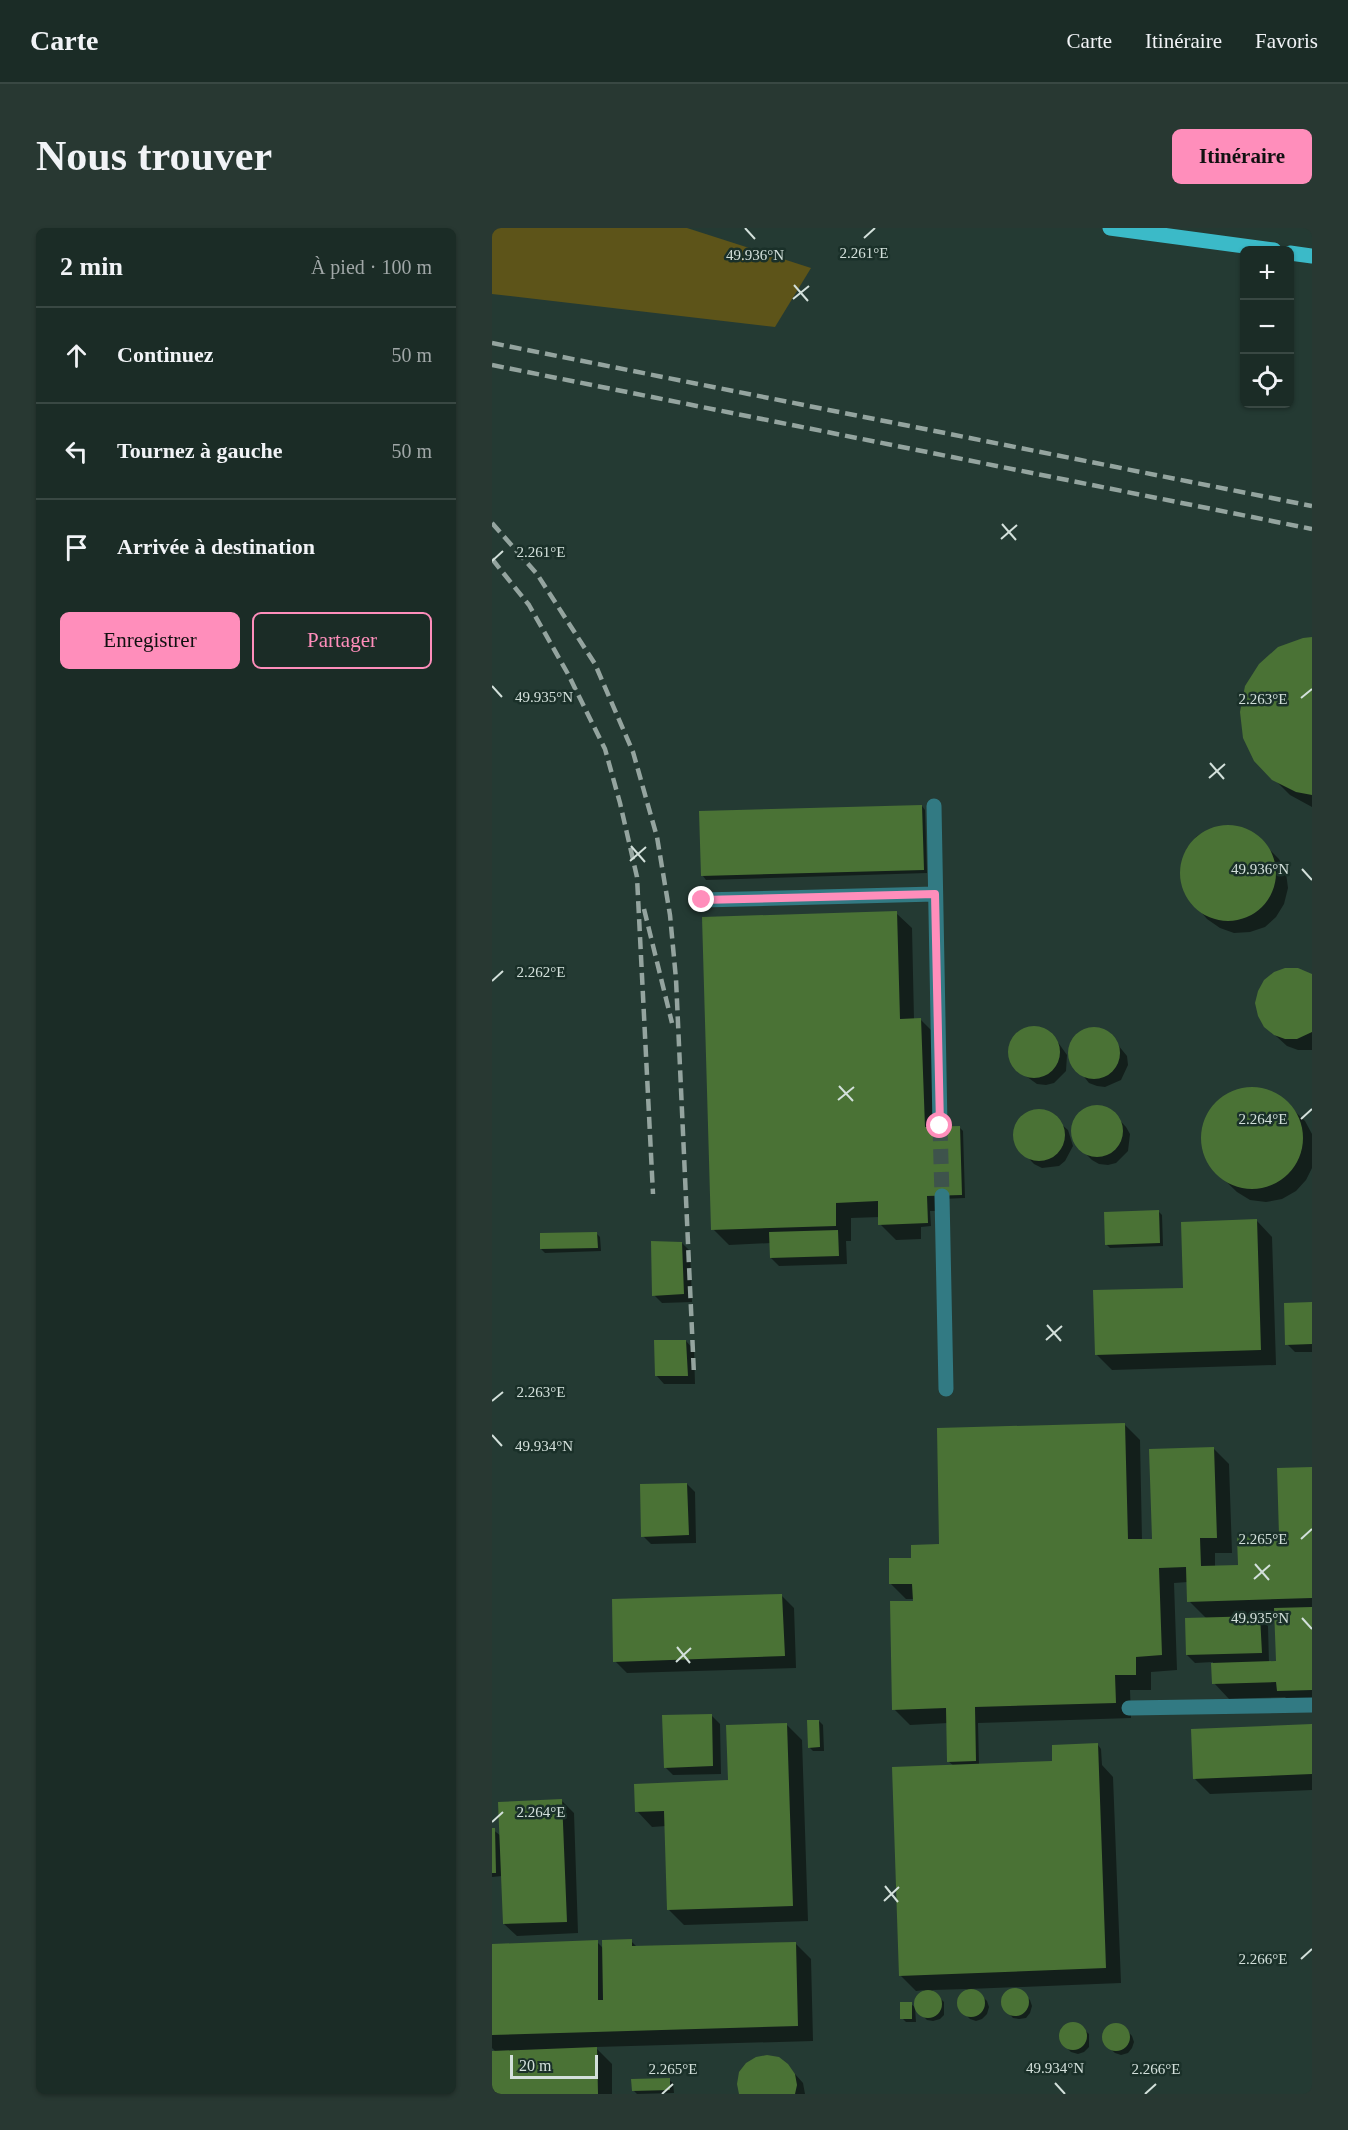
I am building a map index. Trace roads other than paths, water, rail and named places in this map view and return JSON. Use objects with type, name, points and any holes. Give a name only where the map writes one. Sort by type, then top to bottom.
[{"type":"main road","points":[[1110,228],[1244,246]]},
{"type":"main road","points":[[1294,254],[1312,256]]},
{"type":"lane","points":[[934,806],[940,1126]]},
{"type":"lane","points":[[702,900],[935,894]]},
{"type":"lane","points":[[942,1196],[946,1389]]},
{"type":"lane","points":[[1129,1708],[1312,1705]]},
{"type":"tunnel","points":[[940,1126],[942,1196]]},
{"type":"railway","points":[[492,343],[1312,506]]},
{"type":"railway","points":[[492,365],[1312,529]]},
{"type":"railway","points":[[492,523],[537,574],[595,664],[633,752],[657,837],[670,915],[676,979],[694,1375]]},
{"type":"railway","points":[[492,559],[529,605],[568,674],[605,749],[620,803],[637,877],[653,1194]]},
{"type":"railway","points":[[644,909],[672,1023]]}]
